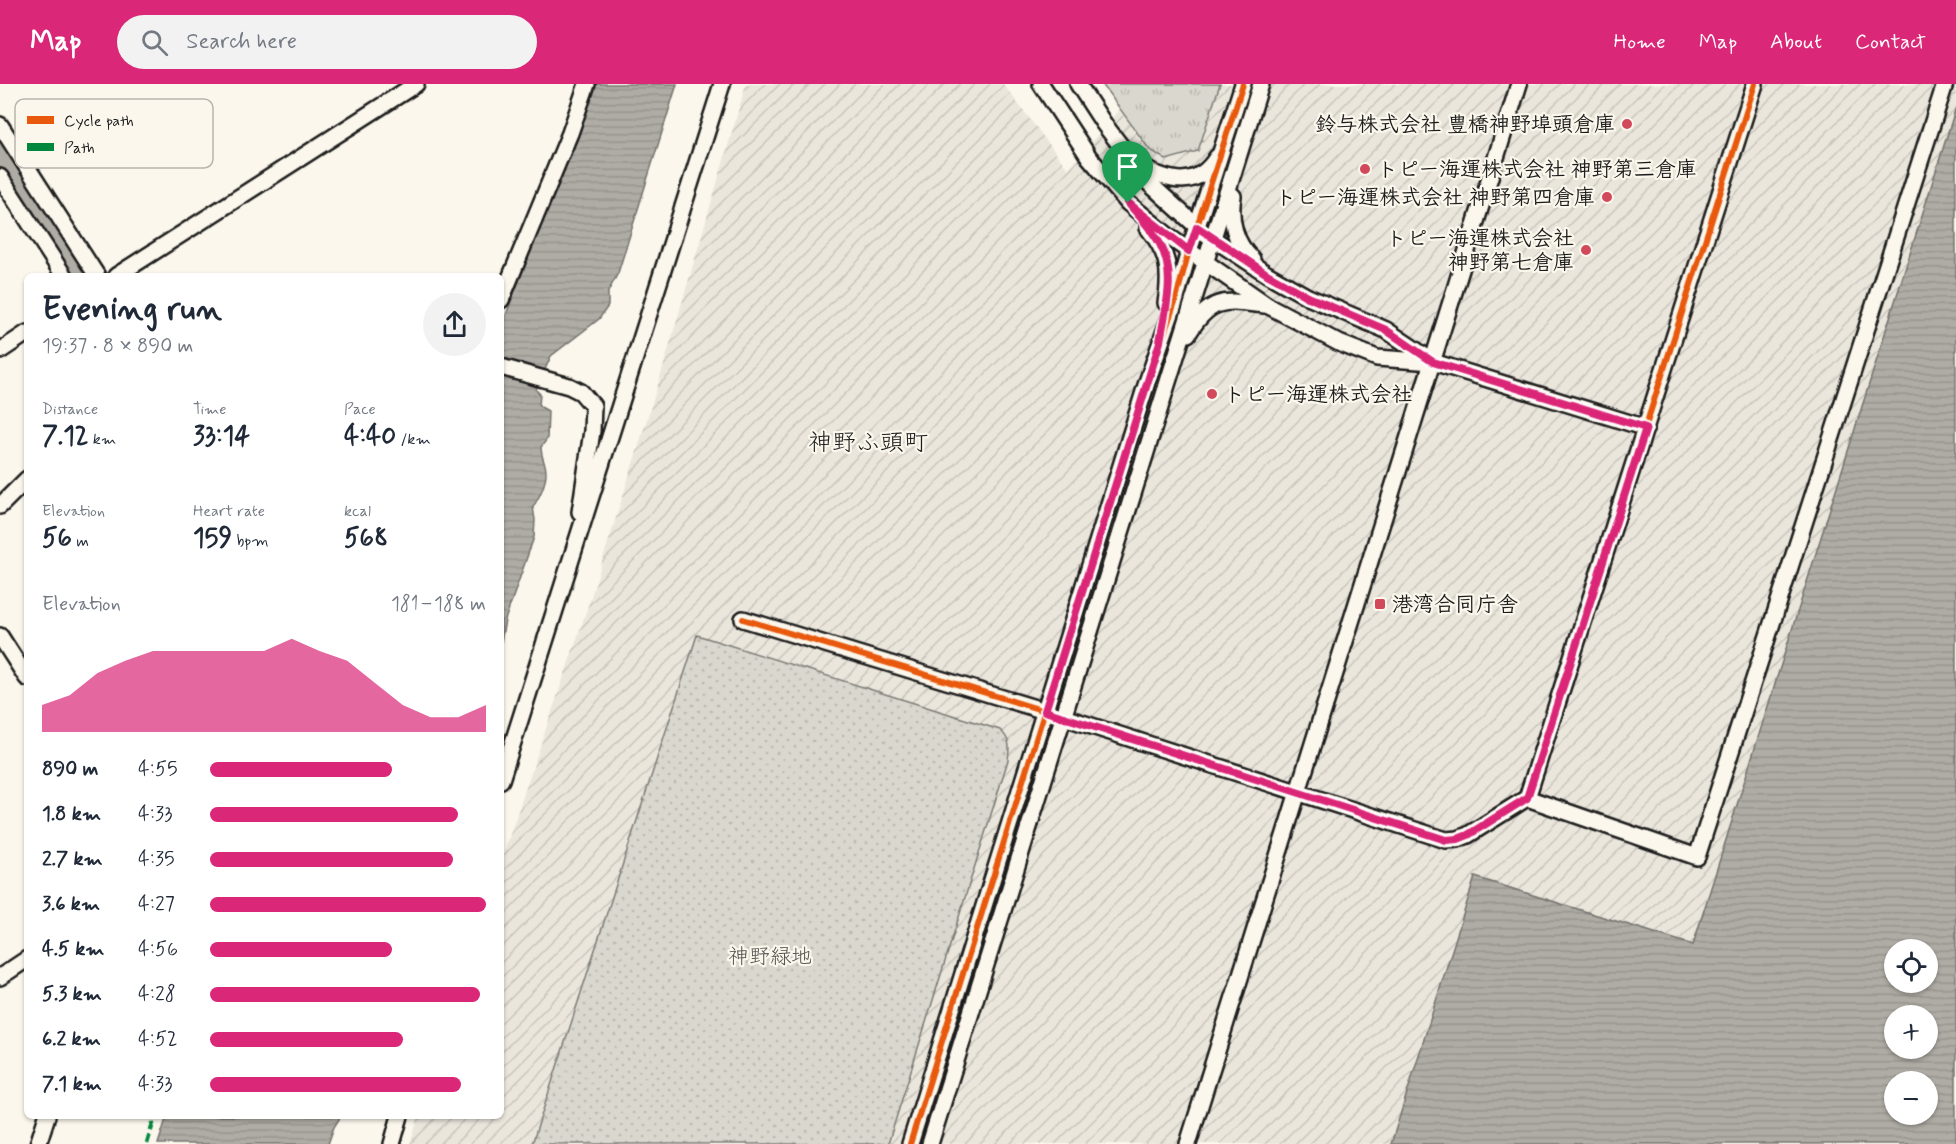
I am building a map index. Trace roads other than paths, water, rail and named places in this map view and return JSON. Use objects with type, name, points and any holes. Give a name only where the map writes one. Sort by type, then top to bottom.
[{"type":"street","points":[[121,273],[416,84]]},
{"type":"street","points":[[504,293],[570,133],[587,84]]},
{"type":"street","points":[[504,771],[722,84]]},
{"type":"street","points":[[1041,84],[1089,157],[1160,243],[1169,267],[1170,280],[1160,342]]},
{"type":"street","points":[[1078,84],[1133,164],[1155,189],[1197,227],[1267,274],[1308,297],[1386,330],[1433,362]]},
{"type":"street","points":[[910,1144],[1160,342],[1175,302],[1189,251],[1243,84]]},
{"type":"street","points":[[930,1144],[1262,84]]},
{"type":"street","points":[[1188,1144],[1519,84]]},
{"type":"street","points":[[743,619],[1045,711],[1446,840],[1468,835],[1527,798],[1755,84]]},
{"type":"street","points":[[1527,798],[1697,857],[1945,84]]},
{"type":"street","points":[[0,125],[15,148]]},
{"type":"street","points":[[1133,164],[1169,179],[1181,181],[1191,179],[1203,174],[1224,145]]},
{"type":"street","points":[[1241,149],[1232,200],[1232,222],[1244,252],[1267,274]]},
{"type":"street","points":[[28,168],[95,273]]},
{"type":"street","points":[[0,177],[62,273]]},
{"type":"street","points":[[1128,203],[1189,251],[1267,305],[1339,343],[1377,358],[1433,362],[1646,428]]},
{"type":"street","points":[[1178,350],[1204,312],[1218,303],[1234,301],[1267,305]]},
{"type":"street","points":[[0,351],[24,335]]},
{"type":"street","points":[[504,368],[546,379],[581,392],[593,406],[592,431],[576,546]]},
{"type":"street","points":[[0,506],[24,482]]},
{"type":"street","points":[[0,636],[24,673]]},
{"type":"street","points":[[0,977],[24,961]]},
{"type":"street","points":[[38,1144],[46,1119]]},
{"type":"street","points":[[392,1144],[399,1119]]},
{"type":"waterway","points":[[0,154],[77,273]]},
{"type":"place","name":"鈴与株式会社 豊橋神野埠頭倉庫","points":[[1627,124]]},
{"type":"place","name":"トピー海運株式会社 神野第三倉庫","points":[[1365,169]]},
{"type":"place","name":"トピー海運株式会社 神野第四倉庫","points":[[1607,197]]},
{"type":"place","name":"トピー海運株式会社 神野第七倉庫","points":[[1586,250]]},
{"type":"place","name":"トピー海運株式会社","points":[[1212,394]]},
{"type":"place","name":"港湾合同庁舎","points":[[1380,604]]},
{"type":"district","name":"神野ふ頭町","points":[[868,442]]},
{"type":"park label","name":"神野緑地","points":[[770,956]]}]
